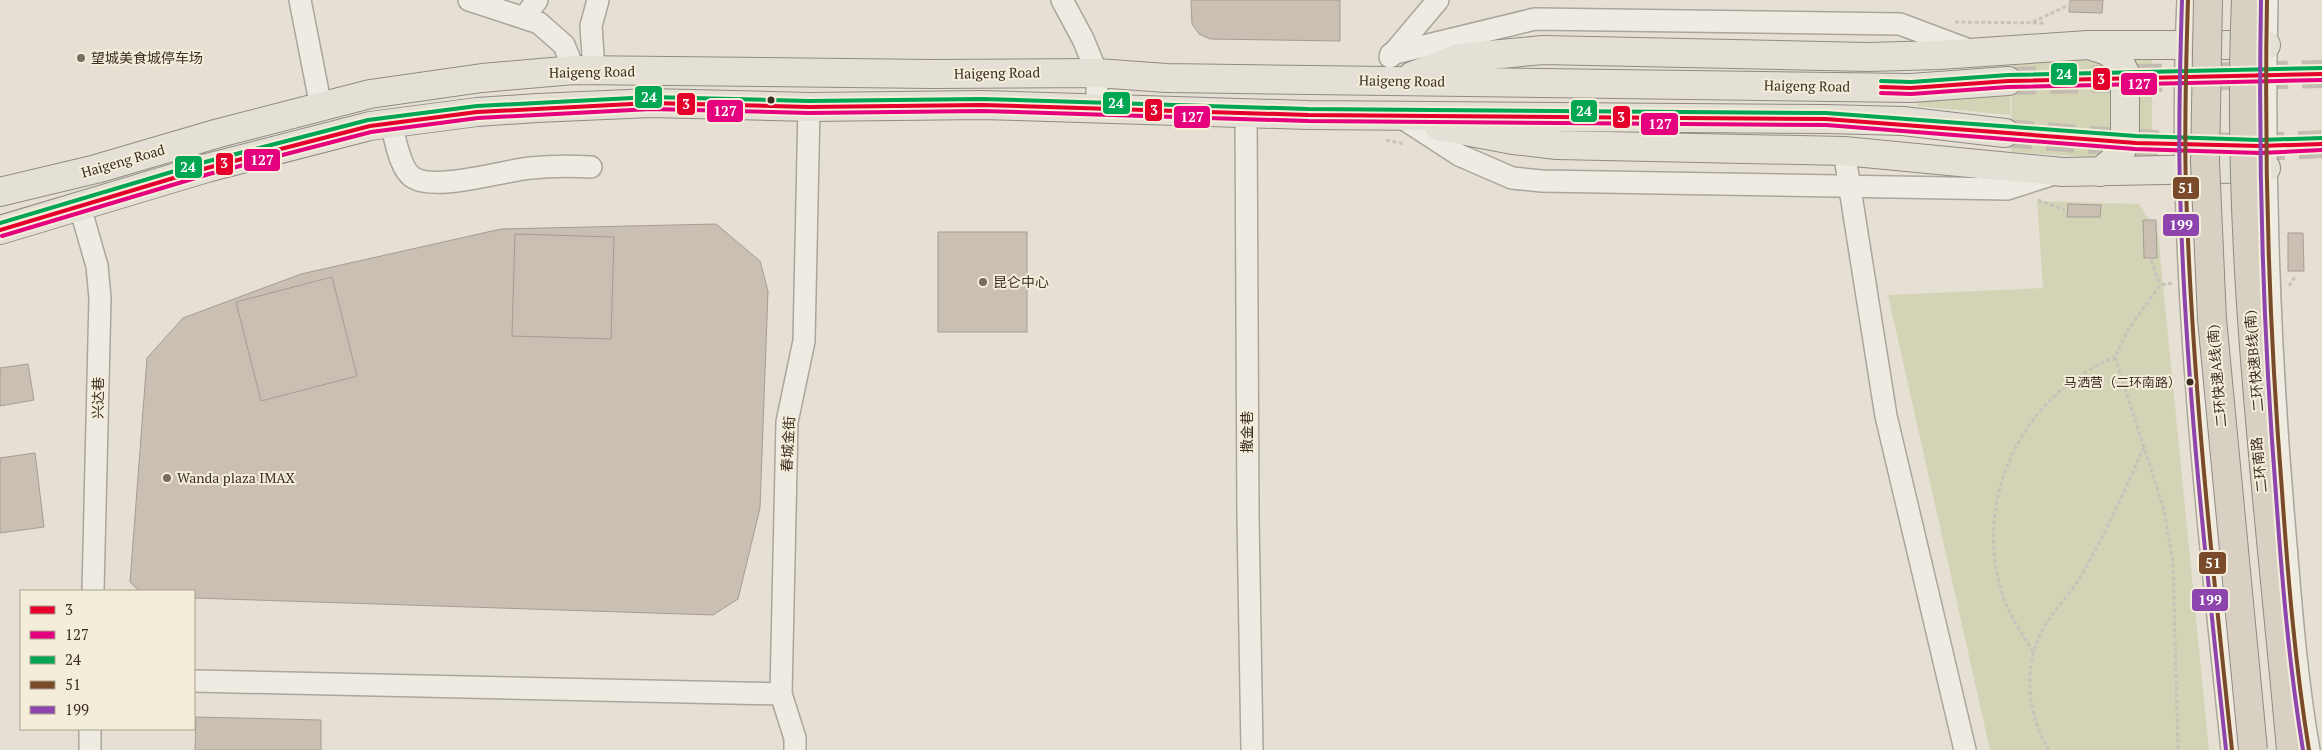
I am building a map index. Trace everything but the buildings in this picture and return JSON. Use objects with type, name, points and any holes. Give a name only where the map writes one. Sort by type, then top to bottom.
[{"type":"highway","name":"二环快速A线(南)","points":[[2208,0],[2205,127],[2212,319],[2253,750]]},
{"type":"highway","name":"二环快速B线(南)","points":[[2246,0],[2243,127],[2250,317],[2292,750]]},
{"type":"main road","name":"二环南路","points":[[2214,0],[2199,45],[2199,169],[2216,286],[2223,384],[2259,750]]},
{"type":"main road","name":"二环南路","points":[[2241,0],[2239,169],[2248,358],[2286,750]]},
{"type":"main road","points":[[2088,45],[2107,51],[2118,59],[2125,73],[2125,136],[2122,149],[2112,162],[2100,172]]},
{"type":"main road","points":[[1390,81],[1458,58],[1543,50],[1868,57],[1975,53],[2088,45],[2266,45]]},
{"type":"main road","name":"Haigeng Road","points":[[0,192],[96,169],[219,133],[370,94],[482,78],[584,70],[933,74],[1097,73],[1166,78],[1911,88],[2008,81]]},
{"type":"main road","points":[[0,230],[207,168],[370,126],[477,112],[566,106],[651,103],[809,107],[982,105],[1246,113],[1826,119],[1903,121],[2005,133]]},
{"type":"main road","points":[[1396,114],[1458,131],[1558,145],[1844,151],[2063,172],[2266,168]]},
{"type":"street","points":[[300,0],[321,107]]},
{"type":"street","points":[[469,0],[539,23],[564,45],[584,70]]},
{"type":"street","points":[[524,18],[537,0]]},
{"type":"street","points":[[584,70],[591,26],[598,0]]},
{"type":"street","points":[[1062,0],[1083,39],[1097,73],[1097,107]]},
{"type":"street","points":[[1390,81],[1391,54],[1438,0]]},
{"type":"street","points":[[2188,0],[2199,45]]},
{"type":"street","points":[[2267,0],[2266,168],[2271,324],[2278,448],[2298,678],[2309,750]]},
{"type":"street","points":[[1391,54],[1535,18],[1900,24],[1975,53]]},
{"type":"street","name":"春城金街","points":[[795,750],[795,738],[781,694],[787,422],[804,341],[809,107]]},
{"type":"street","name":"撒金巷","points":[[1246,113],[1248,516],[1252,750]]},
{"type":"street","points":[[1396,114],[1459,155],[1512,178],[1542,181],[2007,189],[2063,172]]},
{"type":"street","points":[[391,123],[401,161],[413,178],[430,183],[528,168],[556,166],[591,167]]},
{"type":"street","points":[[1844,151],[1886,416],[1965,750]]},
{"type":"street","points":[[2199,169],[2190,281],[2205,483],[2232,750]]},
{"type":"street","name":"兴达巷","points":[[80,207],[97,266],[100,298],[93,590]]},
{"type":"street","points":[[195,681],[781,694]]},
{"type":"street","points":[[90,730],[90,750]]},
{"type":"path","points":[[2031,23],[2071,4]]},
{"type":"path","points":[[2151,260],[2160,285]]},
{"type":"path","points":[[2033,652],[2005,603],[1994,555],[1994,509],[2006,466],[2026,428],[2056,394],[2092,367],[2115,357],[2128,330],[2160,285],[2190,281]]},
{"type":"path","points":[[2115,357],[2164,510],[2173,563],[2178,750]]},
{"type":"path","points":[[2049,750],[2032,709],[2029,679],[2033,652],[2044,627],[2086,568],[2112,518],[2144,447]]},
{"type":"green space","points":[[2152,52],[2152,155],[2127,155],[2126,57]]},
{"type":"green space","points":[[2098,55],[2111,62],[2115,142],[2104,153],[2090,157],[2011,152],[2012,56]]},
{"type":"green space","points":[[2010,95],[2010,115],[1917,106],[1918,102]]},
{"type":"green space","points":[[2037,201],[2139,204],[2158,234],[2209,750],[1990,750],[1888,295],[2043,288]]},
{"type":"tunnel","points":[[2008,81],[2322,74]]},
{"type":"tunnel","points":[[2005,133],[2203,146],[2322,144]]},
{"type":"transit line","name":"199","points":[[2182,0],[2179,165],[2186,330],[2197,470],[2226,750]]},
{"type":"transit line","name":"51","points":[[2188,0],[2185,165],[2193,330],[2210,540],[2232,750]]},
{"type":"transit line","name":"199","points":[[2261,0],[2261,186],[2268,371],[2283,591],[2303,750]]},
{"type":"transit line","name":"51","points":[[2267,0],[2268,246],[2274,368],[2289,588],[2309,750]]},
{"type":"transit line","name":"24","points":[[1881,81],[1911,82],[2008,75],[2322,68]]},
{"type":"transit line","name":"3","points":[[1881,87],[1911,88],[2008,81],[2322,74]]},
{"type":"transit line","name":"127","points":[[1881,93],[1911,94],[2008,87],[2322,80]]},
{"type":"transit line","name":"24","points":[[0,223],[205,162],[368,120],[477,106],[651,97],[809,101],[982,99],[1308,109],[1826,113],[2136,136],[2260,140],[2322,138]]},
{"type":"transit line","name":"3","points":[[0,230],[207,168],[370,126],[477,112],[651,103],[809,107],[982,105],[1308,115],[1826,119],[2136,143],[2260,146],[2322,144]]},
{"type":"transit line","name":"127","points":[[2,236],[209,174],[371,132],[478,118],[651,109],[809,113],[982,111],[1308,121],[1826,125],[2135,149],[2260,153],[2322,150]]},
{"type":"place","name":"望城美食城停车场","points":[[81,58]]},
{"type":"place","name":"昆仑中心","points":[[983,282]]},
{"type":"place","name":"马洒营（二环南路）","points":[[2190,382]]},
{"type":"place","name":"Wanda plaza IMAX","points":[[167,478]]}]
